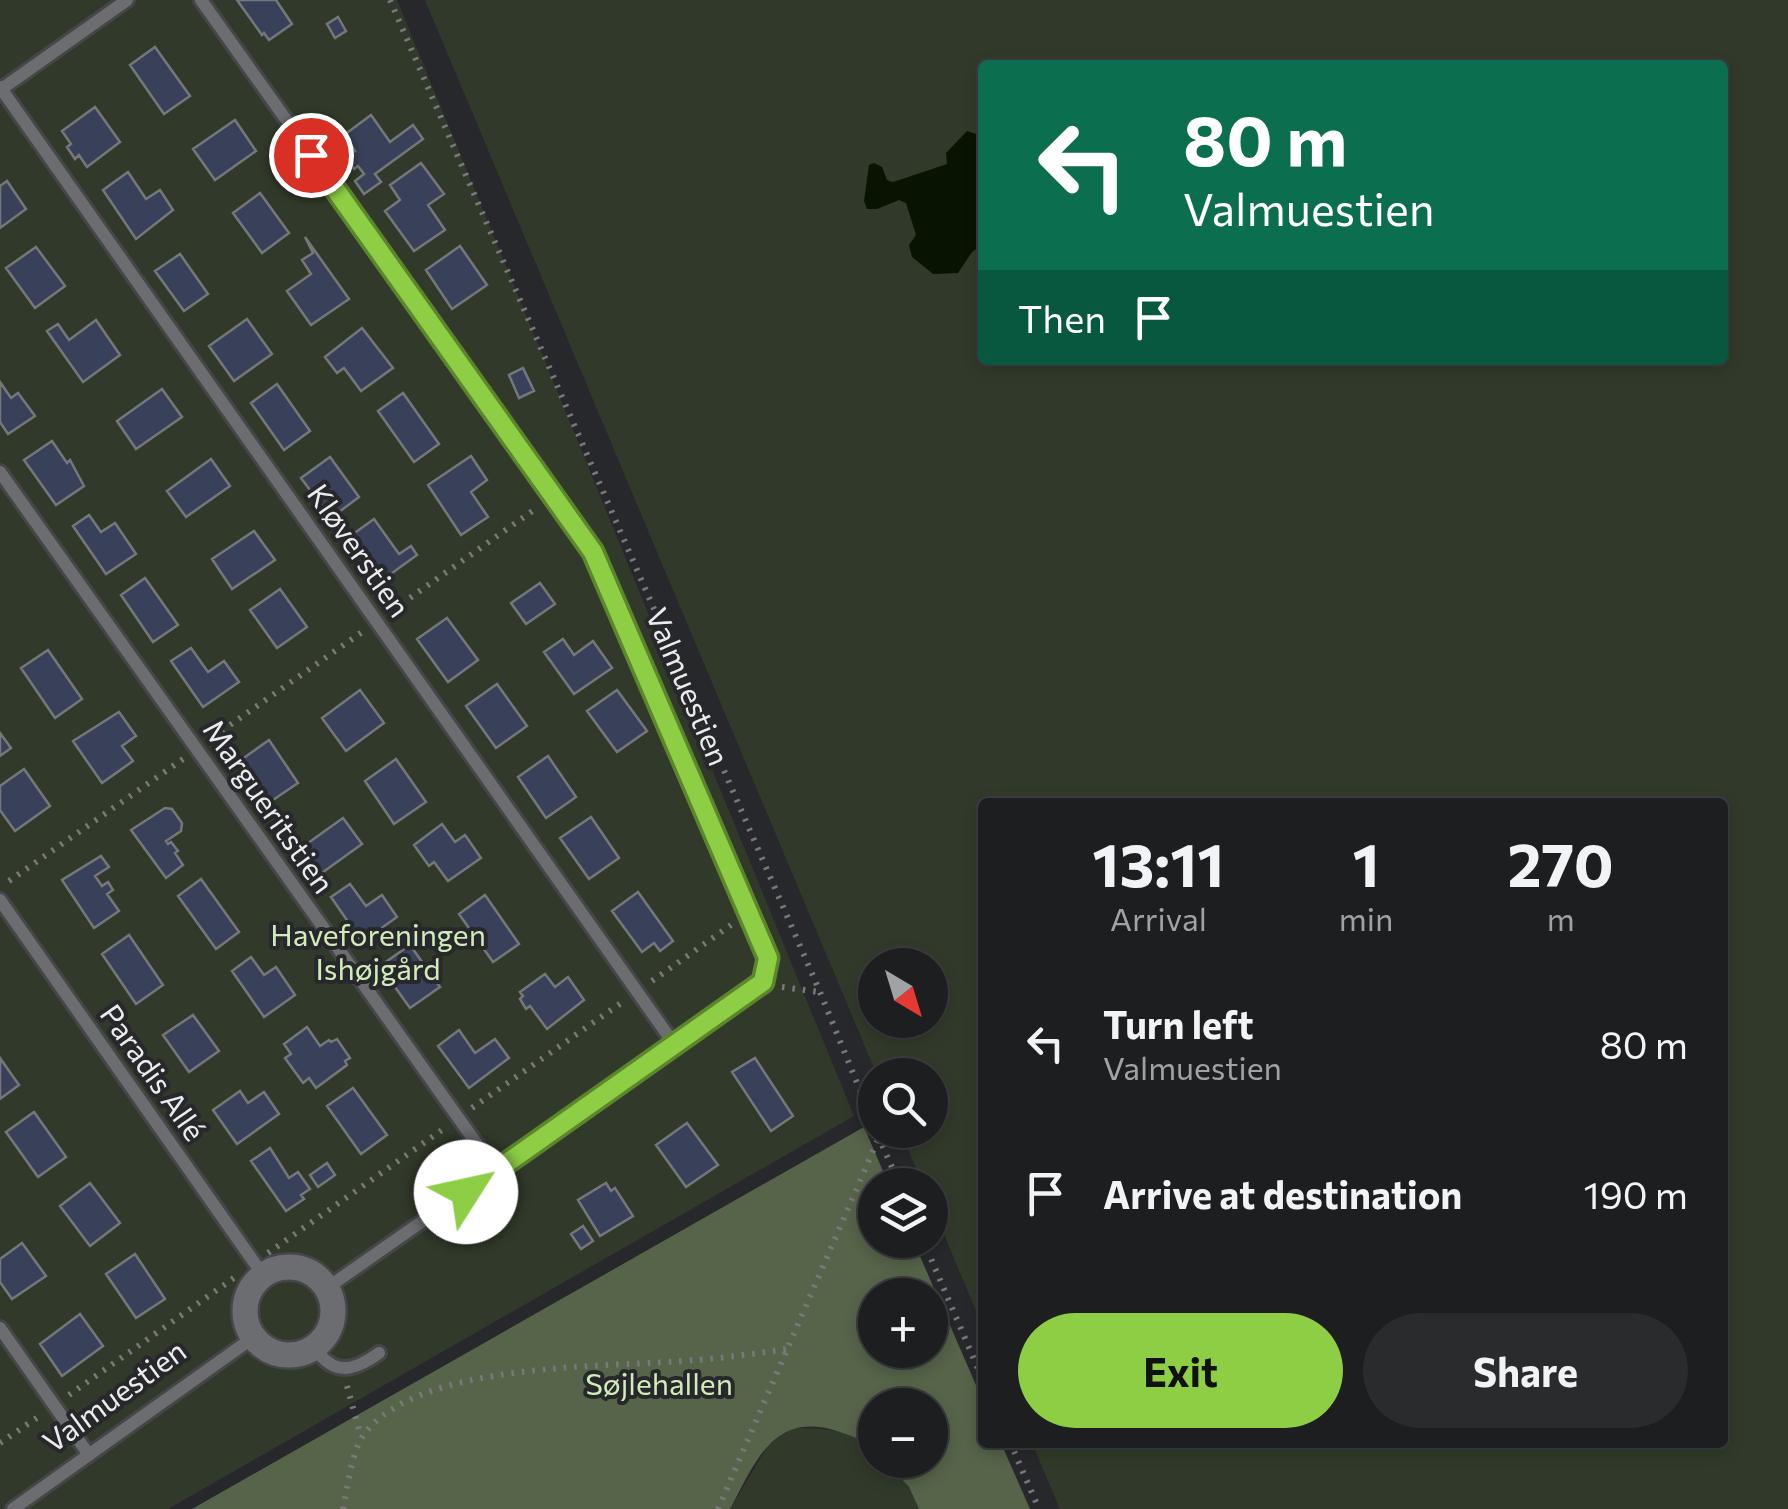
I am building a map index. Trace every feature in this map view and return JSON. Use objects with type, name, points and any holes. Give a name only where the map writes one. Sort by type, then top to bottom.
[{"type":"street","points":[[298,1268],[314,1275],[327,1288],[333,1304],[332,1320],[326,1336],[314,1347],[298,1354],[282,1354],[266,1349],[254,1338],[246,1322],[246,1305],[258,1269],[298,1268]]},
{"type":"lane","points":[[0,89],[126,0]]},
{"type":"lane","name":"Valmuestien","points":[[200,0],[593,552],[768,958],[763,982]]},
{"type":"lane","name":"Kløverstien","points":[[0,89],[674,1044]]},
{"type":"lane","name":"Margueritstien","points":[[0,472],[496,1171]]},
{"type":"lane","name":"Paradis Allé","points":[[0,900],[258,1269]]},
{"type":"lane","points":[[327,1288],[763,982]]},
{"type":"lane","points":[[0,1328],[89,1456]]},
{"type":"lane","name":"Valmuestien","points":[[14,1509],[254,1338]]},
{"type":"lane","points":[[314,1347],[322,1359],[344,1369],[357,1368],[379,1354]]},
{"type":"path","points":[[390,0],[858,1085]]},
{"type":"path","points":[[0,888],[554,496]]},
{"type":"path","points":[[0,1444],[258,1269],[458,1118],[749,912]]},
{"type":"path","points":[[763,982],[820,992]]},
{"type":"path","points":[[718,1509],[870,1148]]},
{"type":"path","points":[[931,1258],[978,1369]]},
{"type":"path","points":[[361,1437],[388,1410],[465,1379],[788,1349]]},
{"type":"path","points":[[342,1509],[361,1437],[344,1369]]},
{"type":"path","points":[[1013,1448],[1039,1509]]},
{"type":"green space","name":"Haveforeningen Ishøjgård","points":[[0,0],[397,0],[854,1116],[168,1509],[0,1509]]},
{"type":"green space","points":[[425,0],[1788,0],[1788,1509],[1060,1509],[1034,1448],[1728,1448],[1728,798],[978,798],[978,1315],[948,1244],[948,1168],[916,1168],[908,1148],[948,1148],[948,1058],[870,1058],[861,1038],[948,1038],[948,948],[858,948],[858,1030]]},
{"type":"green space","name":"Søjlehallen","points":[[858,1130],[858,1148],[873,1148],[882,1168],[858,1168],[858,1258],[921,1258],[929,1278],[858,1278],[858,1368],[948,1368],[948,1321],[978,1390],[978,1448],[1003,1448],[1030,1509],[919,1509],[901,1478],[948,1478],[948,1388],[858,1388],[858,1439],[817,1427],[799,1428],[770,1444],[730,1509],[192,1509]]},
{"type":"green space","points":[[793,1428],[837,1431],[858,1438],[858,1478],[901,1478],[919,1509],[730,1509],[771,1440]]},
{"type":"shaded area","points":[[967,131],[978,135],[978,248],[958,273],[933,274],[912,257],[909,245],[916,235],[906,203],[899,200],[867,209],[864,201],[869,165],[882,167],[887,180],[893,182],[947,164],[946,153]]},
{"type":"building","points":[[237,0],[276,0],[292,24],[269,40]]},
{"type":"building","points":[[338,17],[346,31],[335,38],[327,24]]},
{"type":"building","points":[[155,47],[190,96],[164,114],[130,65]]},
{"type":"building","points":[[95,107],[120,142],[87,167],[79,155],[75,159],[62,131]]},
{"type":"building","points":[[371,115],[390,142],[413,125],[423,139],[375,174],[381,182],[364,194],[355,181],[364,174],[346,158],[355,151],[344,135]]},
{"type":"building","points":[[235,120],[256,151],[215,180],[193,149]]},
{"type":"building","points":[[421,163],[444,194],[428,205],[445,230],[414,251],[385,211],[400,200],[390,185]]},
{"type":"building","points":[[128,172],[146,199],[160,190],[173,210],[136,239],[103,190]]},
{"type":"building","points":[[7,181],[26,209],[0,228],[0,186]]},
{"type":"building","points":[[260,193],[289,233],[262,253],[233,213]]},
{"type":"building","points":[[305,237],[349,299],[311,325],[287,291],[311,274],[302,260],[313,253]]},
{"type":"building","points":[[460,246],[487,285],[452,309],[426,270]]},
{"type":"building","points":[[36,247],[65,286],[35,308],[6,268]]},
{"type":"building","points":[[180,254],[208,294],[184,311],[155,271]]},
{"type":"building","points":[[247,319],[272,354],[234,381],[209,346]]},
{"type":"building","points":[[96,320],[120,355],[83,382],[47,331],[58,324],[69,340]]},
{"type":"building","points":[[362,328],[393,368],[361,391],[344,368],[337,373],[325,357]]},
{"type":"building","points":[[523,368],[534,391],[519,398],[509,375]]},
{"type":"building","points":[[0,382],[11,398],[18,393],[35,416],[8,434],[0,422]]},
{"type":"building","points":[[277,384],[310,431],[284,450],[251,403]]},
{"type":"building","points":[[162,389],[182,417],[136,449],[117,421]]},
{"type":"building","points":[[403,393],[439,444],[414,462],[378,411]]},
{"type":"building","points":[[52,441],[67,463],[70,460],[84,486],[56,505],[24,460]]},
{"type":"building","points":[[471,456],[487,480],[471,492],[488,517],[461,535],[428,485]]},
{"type":"building","points":[[330,457],[359,497],[331,518],[301,478]]},
{"type":"building","points":[[211,459],[230,486],[186,517],[167,491]]},
{"type":"building","points":[[89,515],[101,532],[115,523],[136,554],[106,574],[73,526]]},
{"type":"building","points":[[374,519],[399,554],[411,546],[417,555],[381,581],[349,537]]},
{"type":"building","points":[[254,531],[275,560],[232,589],[212,559]]},
{"type":"building","points":[[145,578],[178,625],[153,642],[121,595]]},
{"type":"building","points":[[540,583],[555,604],[526,624],[511,603]]},
{"type":"building","points":[[280,589],[307,627],[277,648],[250,610]]},
{"type":"building","points":[[447,618],[478,660],[448,682],[417,639]]},
{"type":"building","points":[[563,639],[574,655],[593,641],[612,668],[574,694],[544,652]]},
{"type":"building","points":[[191,648],[208,672],[224,661],[239,682],[203,707],[171,661]]},
{"type":"building","points":[[48,650],[82,699],[55,718],[21,668]]},
{"type":"building","points":[[497,684],[527,726],[496,748],[466,706]]},
{"type":"building","points":[[360,690],[384,723],[346,751],[322,718]]},
{"type":"building","points":[[617,690],[647,731],[617,752],[587,711]]},
{"type":"building","points":[[119,712],[136,736],[122,746],[133,761],[102,783],[73,741]]},
{"type":"building","points":[[0,733],[11,748],[0,756]]},
{"type":"building","points":[[269,740],[298,783],[267,804],[238,762]]},
{"type":"building","points":[[548,756],[576,797],[546,818],[518,777]]},
{"type":"building","points":[[396,759],[426,802],[394,824],[365,781]]},
{"type":"building","points":[[24,769],[50,806],[15,831],[0,810],[0,786]]},
{"type":"building","points":[[165,808],[172,809],[182,823],[181,831],[166,841],[178,851],[175,853],[183,865],[166,878],[131,830]]},
{"type":"building","points":[[591,817],[619,858],[589,879],[560,838]]},
{"type":"building","points":[[343,818],[362,844],[319,875],[301,848]]},
{"type":"building","points":[[442,824],[455,842],[465,835],[481,858],[448,881],[434,862],[429,866],[414,845]]},
{"type":"building","points":[[101,856],[109,867],[95,876],[102,886],[108,882],[113,890],[107,894],[119,911],[94,928],[62,880]]},
{"type":"building","points":[[201,879],[239,932],[216,949],[178,896]]},
{"type":"building","points":[[350,884],[366,906],[382,895],[397,917],[362,942],[331,897]]},
{"type":"building","points":[[638,892],[673,941],[660,951],[654,943],[642,952],[612,911]]},
{"type":"building","points":[[485,895],[519,944],[493,962],[459,914]]},
{"type":"building","points":[[129,935],[163,985],[136,1004],[102,954]]},
{"type":"building","points":[[410,945],[440,987],[410,1008],[380,966]]},
{"type":"building","points":[[251,957],[264,975],[276,967],[295,995],[264,1017],[232,971]]},
{"type":"building","points":[[545,974],[555,987],[568,977],[584,1000],[547,1029],[520,999],[520,992]]},
{"type":"building","points":[[193,1015],[219,1051],[189,1072],[163,1035]]},
{"type":"building","points":[[307,1027],[320,1046],[337,1039],[350,1058],[345,1061],[347,1065],[316,1088],[309,1078],[303,1083],[285,1058],[291,1054],[284,1044]]},
{"type":"building","points":[[459,1030],[475,1053],[495,1039],[509,1058],[469,1088],[438,1046]]},
{"type":"building","points":[[0,1058],[19,1085],[0,1099]]},
{"type":"building","points":[[755,1058],[793,1116],[771,1131],[732,1072]]},
{"type":"building","points":[[353,1088],[387,1135],[361,1154],[327,1106]]},
{"type":"building","points":[[240,1091],[248,1103],[264,1092],[279,1114],[237,1144],[213,1110]]},
{"type":"building","points":[[34,1112],[66,1157],[38,1177],[6,1132]]},
{"type":"building","points":[[687,1123],[718,1165],[686,1187],[656,1145]]},
{"type":"building","points":[[270,1148],[289,1178],[298,1172],[310,1189],[301,1195],[304,1199],[286,1211],[251,1161]]},
{"type":"building","points":[[327,1163],[335,1175],[318,1187],[310,1175]]},
{"type":"building","points":[[90,1183],[120,1223],[90,1246],[60,1206]]},
{"type":"building","points":[[606,1183],[611,1191],[615,1188],[633,1216],[600,1236],[578,1200]]},
{"type":"building","points":[[583,1226],[593,1241],[581,1249],[571,1234]]},
{"type":"building","points":[[22,1243],[46,1276],[12,1299],[0,1282],[0,1259]]},
{"type":"building","points":[[135,1254],[165,1299],[136,1318],[106,1274]]},
{"type":"building","points":[[80,1314],[103,1346],[62,1376],[40,1344]]},
{"type":"route","points":[[311,155],[593,552],[768,958],[763,982],[466,1192]]}]
